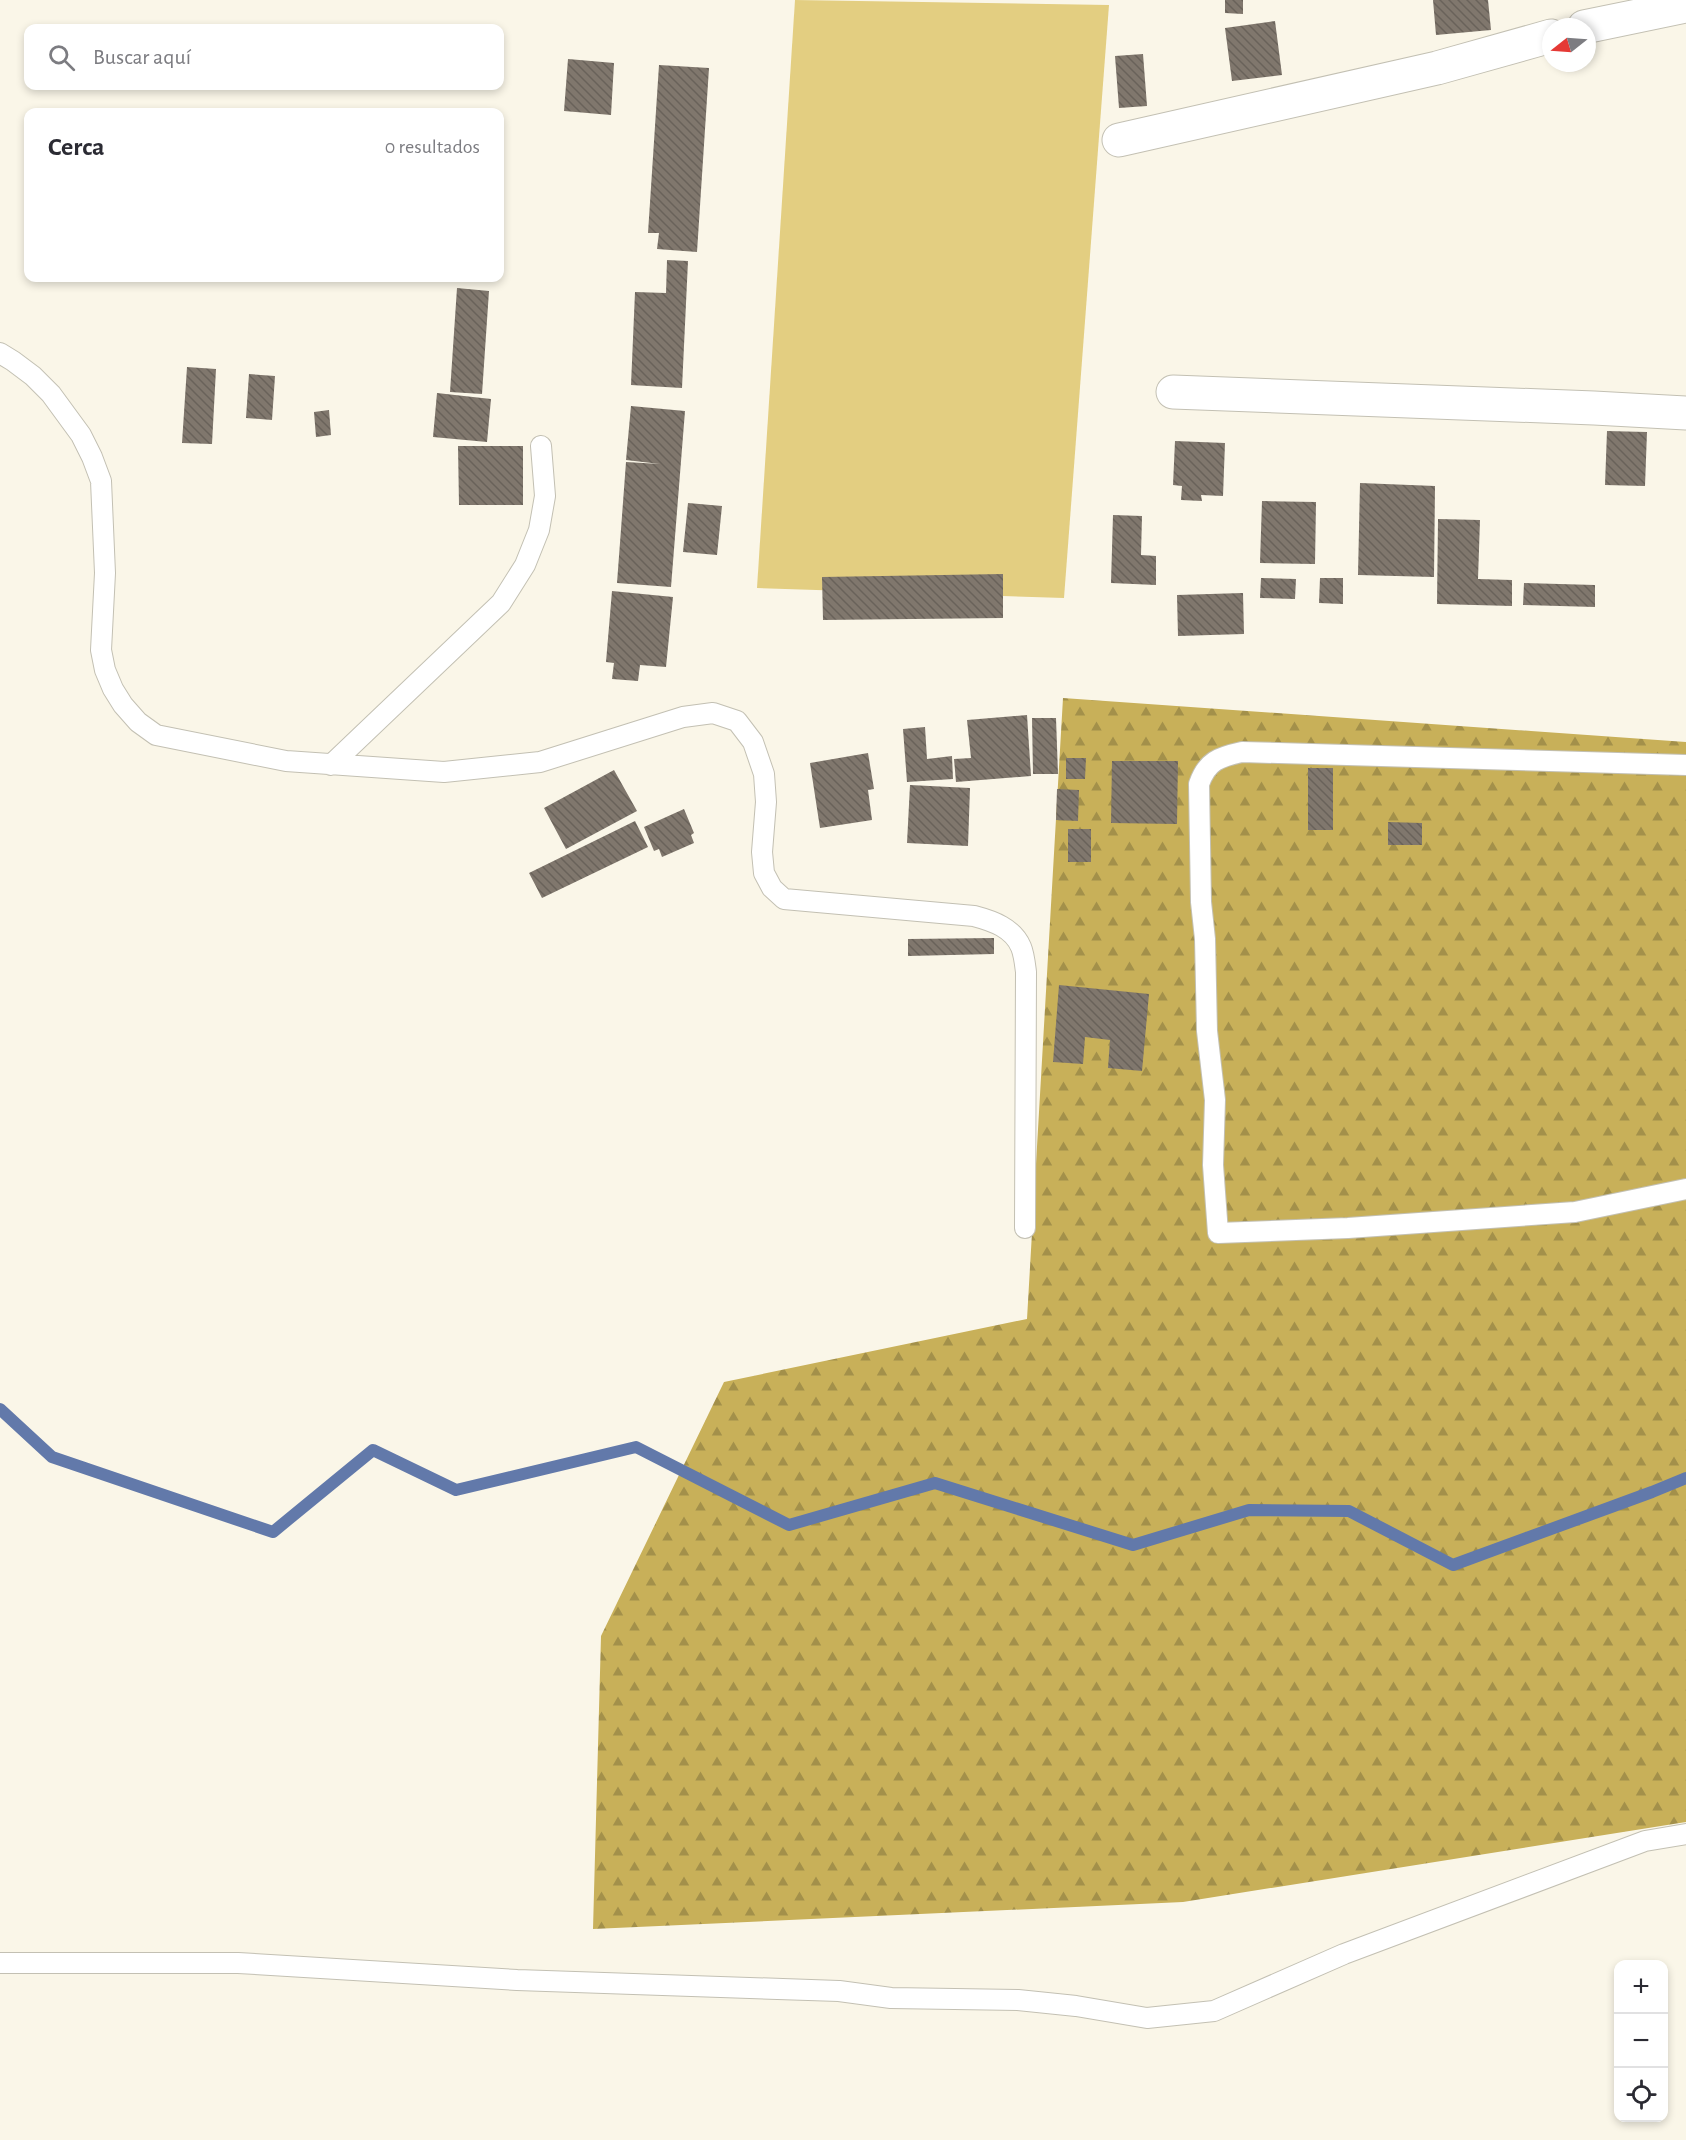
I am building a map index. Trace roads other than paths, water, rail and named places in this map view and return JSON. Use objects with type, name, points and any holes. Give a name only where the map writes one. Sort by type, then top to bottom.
[{"type":"street","points":[[1596,25],[1686,6]]},
{"type":"street","points":[[1119,140],[1437,68],[1542,39]]},
{"type":"street","points":[[1173,392],[1686,413]]},
{"type":"lane","points":[[0,353],[33,376],[67,414],[92,457],[101,481],[105,573],[101,650],[105,670],[123,705],[138,722],[156,735],[286,761],[444,772],[540,762],[683,717],[713,713],[737,721],[753,742],[764,774],[766,802],[762,852],[764,873],[772,888],[784,899],[974,916],[994,921],[1009,931],[1022,947],[1026,972],[1025,1228]]},
{"type":"lane","points":[[331,765],[501,603],[525,565],[539,530],[545,496],[541,446]]},
{"type":"lane","points":[[1686,765],[1242,752],[1224,756],[1212,762],[1204,771],[1199,784],[1201,902],[1205,939],[1207,1031],[1215,1100],[1213,1166],[1218,1233],[1348,1228],[1575,1212],[1686,1189]]},
{"type":"lane","points":[[0,1963],[238,1963],[517,1980],[839,1991],[891,1998],[1018,2000],[1076,2006],[1148,2018],[1214,2011],[1366,1945],[1645,1841],[1686,1834]]},
{"type":"waterway","points":[[0,1409],[52,1457],[273,1532],[373,1450],[456,1490],[636,1447],[789,1525],[935,1483],[1133,1545],[1249,1510],[1349,1511],[1453,1565],[1686,1478]]}]
